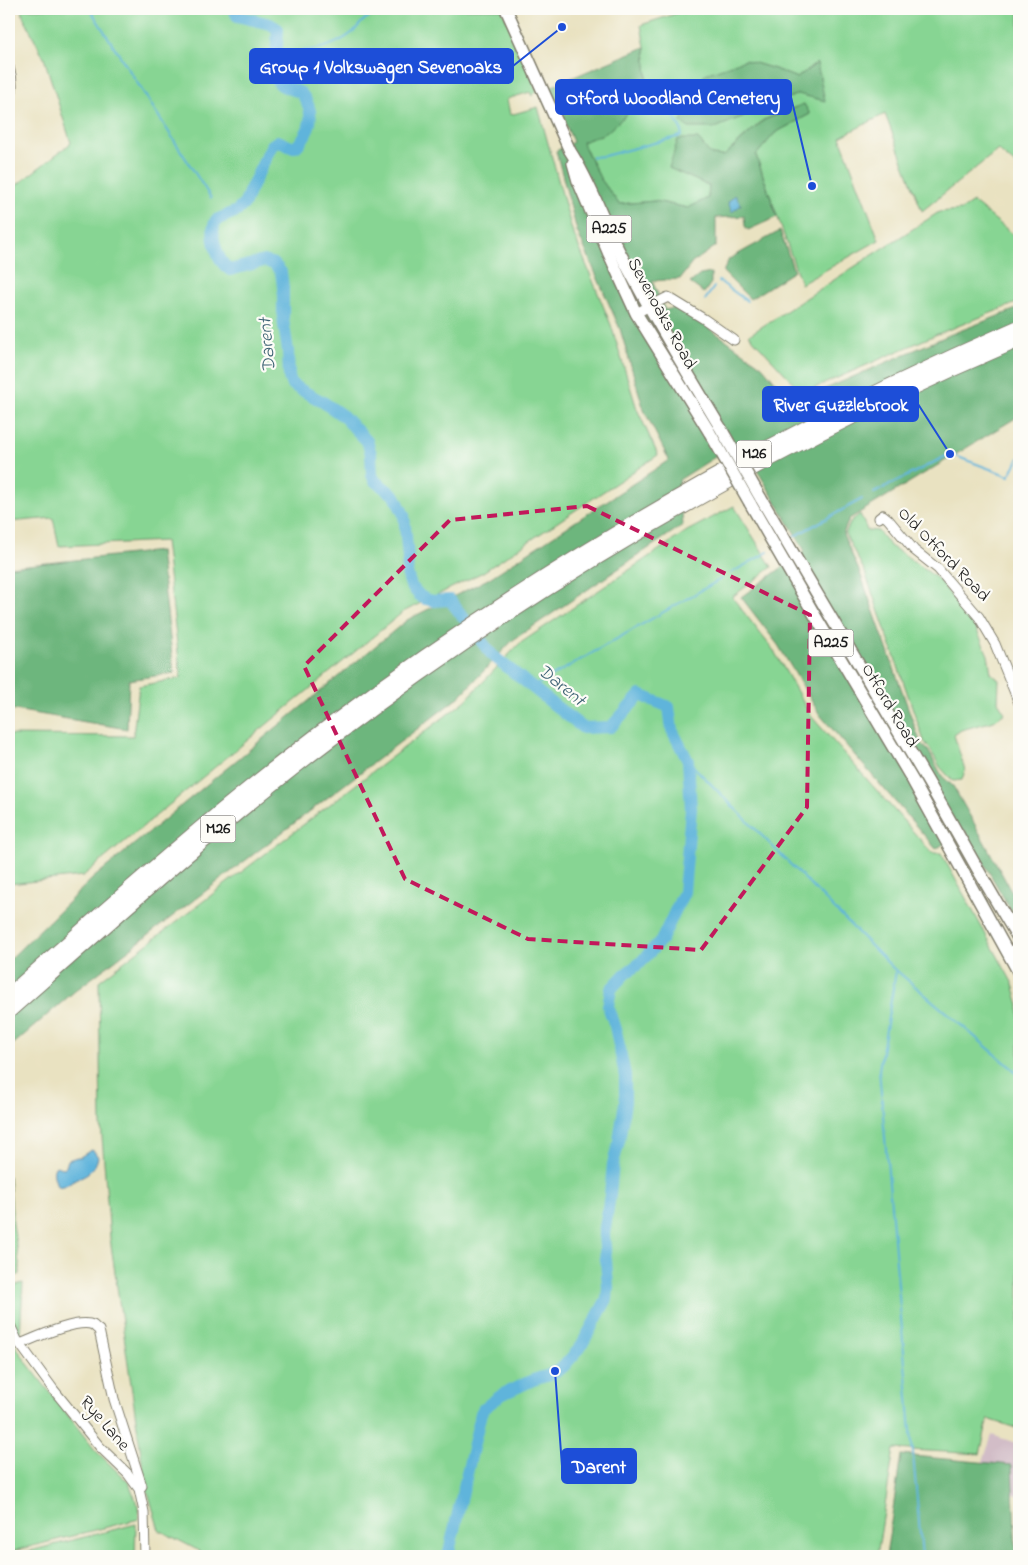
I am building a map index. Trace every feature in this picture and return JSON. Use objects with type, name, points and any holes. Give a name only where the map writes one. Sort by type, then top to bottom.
[{"type":"highway","name":"M26","points":[[9,995],[242,794],[330,725],[624,528],[753,454],[864,397],[1019,327]]},
{"type":"highway","name":"M26","points":[[504,610],[758,465],[884,401],[1019,340]]},
{"type":"highway","name":"M26","points":[[9,1011],[240,811],[435,656]]},
{"type":"main road","name":"Sevenoaks Road","points":[[506,9],[570,151],[583,171],[618,249],[715,430]]},
{"type":"main road","name":"Sevenoaks Road","points":[[570,151],[578,181],[636,313],[715,430]]},
{"type":"main road","name":"Otford Road","points":[[715,430],[755,500],[814,614],[1014,949],[1019,973]]},
{"type":"main road","name":"Otford Road","points":[[755,500],[824,607],[1019,939]]},
{"type":"street","points":[[9,67],[12,85],[12,96],[9,105]]},
{"type":"street","points":[[636,313],[668,298],[704,318],[734,340]]},
{"type":"street","name":"Old Otford Road","points":[[878,518],[882,515],[888,519],[914,550],[938,569],[980,617],[995,644],[1019,703]]},
{"type":"street","name":"Rye Lane","points":[[9,1323],[20,1344],[100,1447],[128,1474],[139,1489],[144,1512],[144,1556]]},
{"type":"street","points":[[20,1344],[74,1324],[92,1324],[99,1330],[114,1399],[142,1486],[139,1489]]},
{"type":"highlighted area","points":[[587,506],[810,615],[807,807],[701,950],[528,939],[405,879],[304,666],[450,520]]},
{"type":"shaded area","points":[[992,1435],[1019,1444],[1019,1495],[990,1491],[980,1470]]},
{"type":"green space","points":[[22,9],[502,9],[537,91],[532,96],[530,92],[507,99],[510,115],[538,107],[572,230],[611,325],[637,409],[658,455],[483,572],[403,612],[83,876],[9,884],[9,735],[133,736],[139,686],[181,678],[165,541],[59,546],[53,518],[9,522],[9,191],[71,143],[44,58],[23,16]]},
{"type":"green space","points":[[690,9],[1019,9],[1019,168],[998,150],[922,211],[885,114],[840,137],[879,240],[801,284],[756,155],[775,133],[810,114],[804,104],[763,120],[724,156],[711,155],[698,139],[669,168],[709,186],[708,198],[688,208],[655,201],[619,204],[600,178],[582,142],[606,133],[647,78],[641,25]],"holes":[[[745,60],[797,78],[817,63],[798,94],[715,128]]]},
{"type":"green space","points":[[645,47],[647,78],[636,106],[606,133],[582,142],[600,178],[619,204],[655,201],[688,208],[708,198],[709,186],[669,168],[678,139],[698,139],[711,155],[724,156],[764,120],[804,104],[810,114],[775,133],[756,155],[777,217],[748,230],[745,226],[744,216],[716,218],[716,246],[692,263],[680,279],[652,281],[665,310],[678,307],[729,342],[762,366],[793,403],[949,335],[1019,308],[1019,416],[849,519],[843,534],[860,573],[921,744],[928,750],[942,776],[953,786],[974,823],[1019,905],[1019,922],[965,830],[936,849],[820,715],[778,645],[741,597],[805,551],[740,441],[679,480],[683,525],[513,640],[459,697],[75,991],[9,1048],[9,960],[92,879],[407,620],[488,579],[669,460],[644,410],[620,329],[577,231],[556,151],[573,142],[550,87]]},
{"type":"green space","points":[[745,60],[797,78],[817,63],[825,101],[798,94],[715,128],[689,128],[681,122],[692,96],[705,74]]},
{"type":"green space","points":[[973,202],[1019,239],[1019,302],[935,335],[803,393],[749,335],[939,212],[961,210]]},
{"type":"green space","points":[[780,231],[794,271],[750,299],[723,272],[729,259]]},
{"type":"green space","points":[[711,273],[711,283],[704,293],[690,283],[700,275]]},
{"type":"green space","points":[[734,506],[772,567],[732,597],[774,651],[811,716],[932,853],[941,853],[1013,984],[1019,1005],[1019,1429],[988,1419],[980,1454],[894,1449],[877,1556],[209,1556],[159,1530],[145,1482],[110,1238],[101,1124],[99,981],[465,701],[519,644],[687,531]]},
{"type":"green space","points":[[860,514],[867,530],[878,531],[890,546],[938,579],[975,626],[988,655],[991,673],[999,680],[998,702],[1005,713],[994,721],[961,730],[954,735],[965,770],[962,780],[953,781],[940,767],[924,741],[865,572],[845,534],[851,521]]},
{"type":"green space","points":[[160,551],[174,673],[129,680],[127,729],[9,709],[9,631],[12,629],[9,567]]},
{"type":"green space","points":[[9,1176],[13,1224],[20,1269],[19,1275],[9,1278]]},
{"type":"green space","points":[[23,1283],[20,1336],[9,1311],[9,1287]]},
{"type":"green space","points":[[9,1335],[27,1363],[95,1450],[129,1483],[138,1506],[139,1519],[9,1552]]},
{"type":"green space","points":[[901,1455],[1012,1465],[1016,1556],[886,1556]]},
{"type":"green space","points":[[136,1524],[135,1556],[10,1556]]},
{"type":"water","points":[[735,195],[741,205],[732,212],[728,202]]},
{"type":"water","points":[[91,1150],[98,1157],[93,1168],[65,1185],[57,1186],[54,1178],[56,1166],[66,1167],[68,1160],[80,1157]]},
{"type":"waterway","points":[[90,9],[211,198]]},
{"type":"waterway","name":"Darent","points":[[234,9],[237,16],[270,24],[278,29],[275,75],[279,83],[301,93],[309,107],[310,121],[306,134],[296,147],[291,147],[278,141],[272,145],[245,203],[237,211],[216,220],[213,233],[215,247],[221,261],[230,270],[264,261],[274,264],[281,272],[283,319],[291,383],[343,416],[367,441],[371,454],[372,475],[375,481],[395,496],[404,515],[408,558],[407,573],[411,586],[425,599],[434,601],[450,600],[492,655],[583,728],[611,727],[640,695],[669,707],[672,730],[688,761],[691,809],[684,892],[662,939],[640,963],[625,974],[611,989],[608,1006],[615,1026],[625,1075],[625,1102],[619,1141],[613,1164],[604,1234],[608,1287],[607,1299],[580,1348],[563,1367],[549,1375],[503,1394],[484,1408],[481,1413],[448,1556]]},
{"type":"waterway","points":[[301,51],[322,48],[335,43],[353,32],[365,19],[388,9]]},
{"type":"waterway","points":[[592,157],[604,156],[681,136],[682,131],[659,89]]},
{"type":"waterway","points":[[719,281],[747,301]]},
{"type":"waterway","points":[[705,300],[714,287]]},
{"type":"waterway","points":[[874,493],[950,454],[1009,476],[1019,458]]},
{"type":"waterway","points":[[793,537],[862,499]]},
{"type":"waterway","points":[[731,573],[768,552]]},
{"type":"waterway","points":[[533,687],[721,579]]},
{"type":"waterway","points":[[688,761],[896,971],[879,1070],[922,1556]]},
{"type":"waterway","points":[[897,971],[1013,1069],[1019,1078]]},
{"type":"place","name":"Group 1 Volkswagen Sevenoaks","points":[[562,27]]},
{"type":"place","name":"Otford Woodland Cemetery","points":[[812,186]]},
{"type":"place","name":"River Guzzlebrook","points":[[950,454]]},
{"type":"place","name":"Darent","points":[[555,1371]]}]
